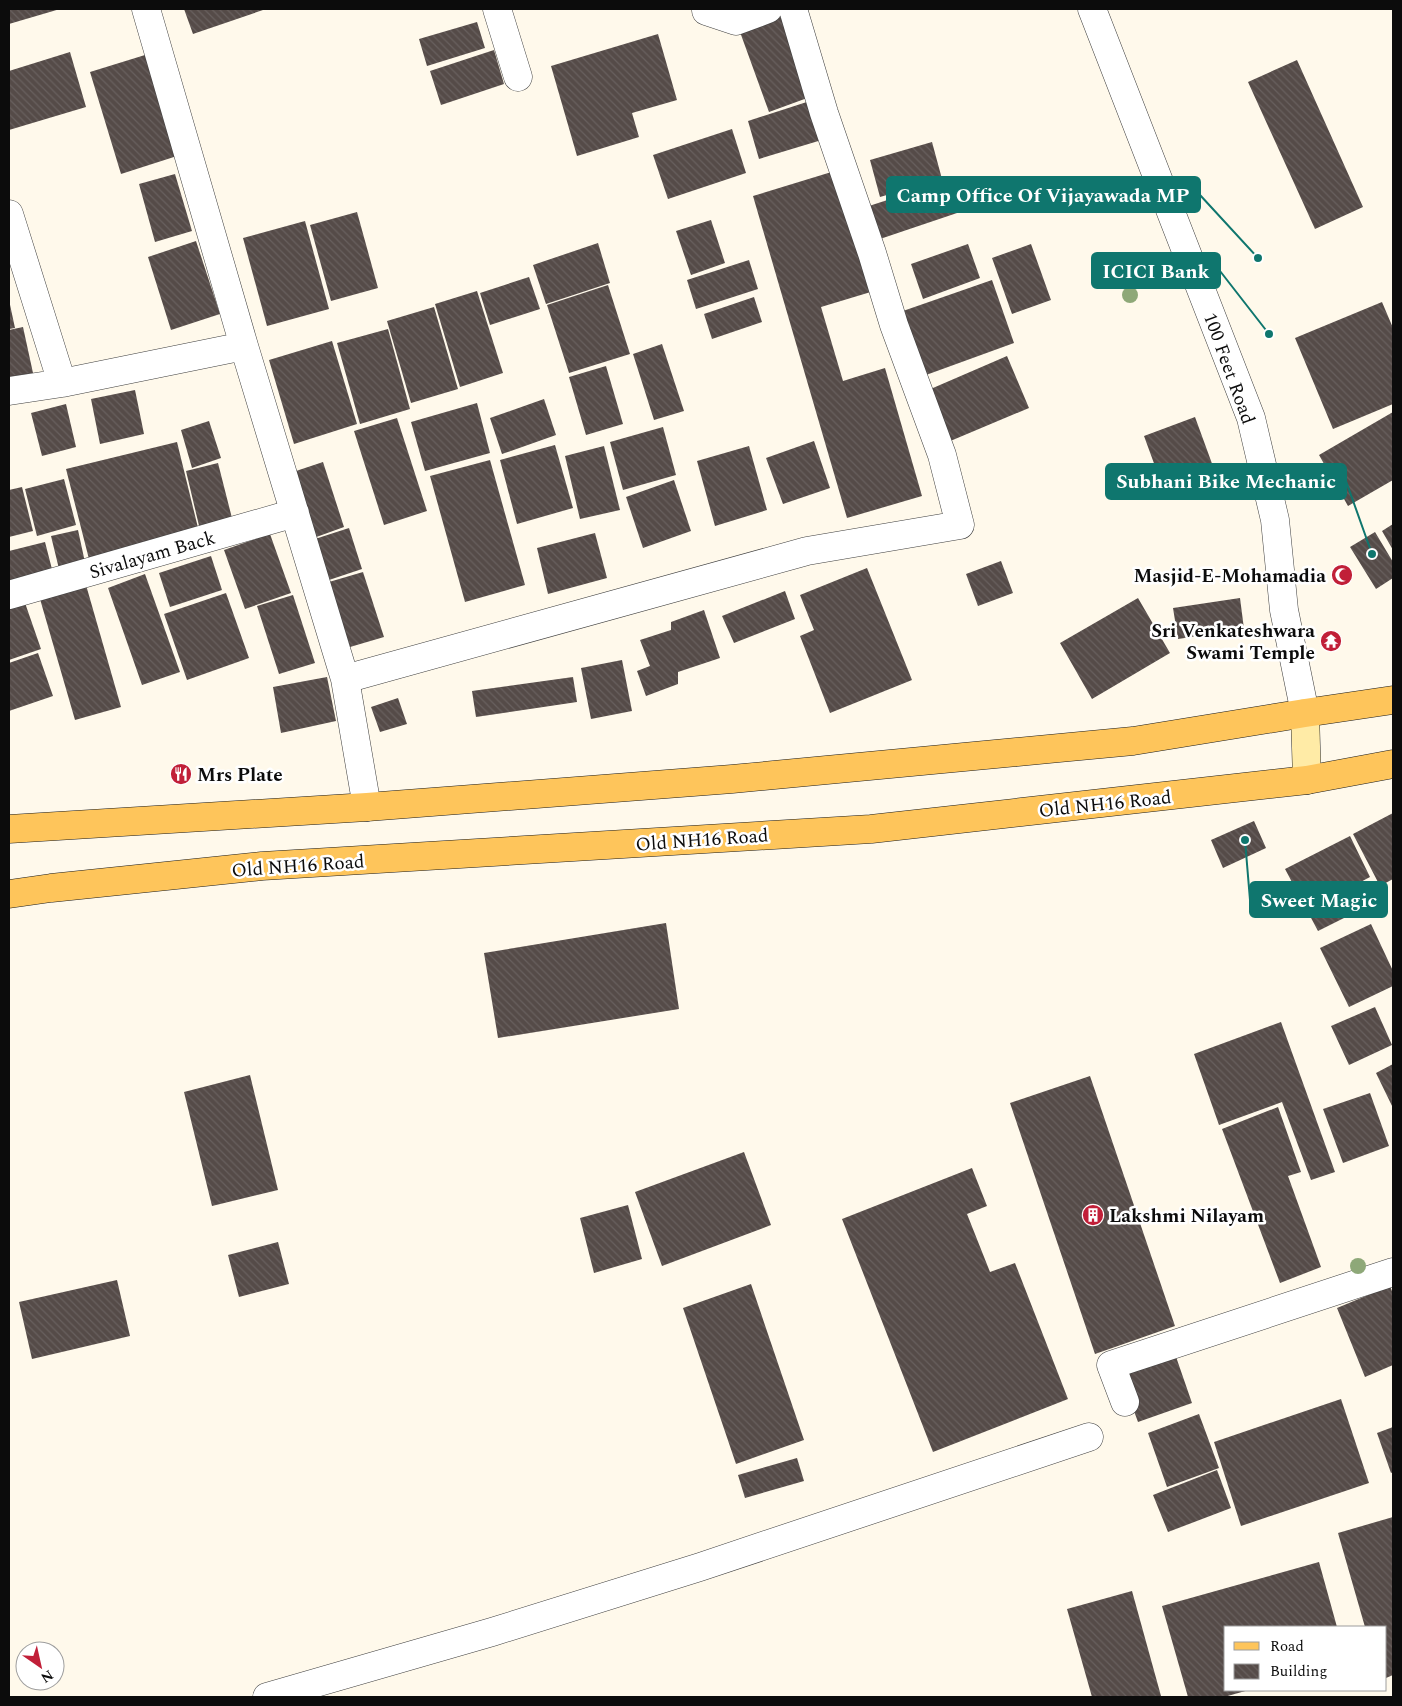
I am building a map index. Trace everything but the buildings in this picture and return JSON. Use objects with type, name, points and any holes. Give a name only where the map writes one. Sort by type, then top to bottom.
[{"type":"main road","points":[[9,829],[367,807],[732,779],[1123,742],[1393,700]]},
{"type":"main road","points":[[1305,713],[1307,780]]},
{"type":"main road","name":"Old NH16 Road","points":[[9,894],[262,866],[871,829],[1307,780],[1393,764]]},
{"type":"street","points":[[146,9],[244,346],[346,679],[367,807]]},
{"type":"street","points":[[497,9],[518,77]]},
{"type":"street","points":[[706,9],[706,11],[736,21],[768,9]]},
{"type":"street","points":[[346,679],[807,551],[960,525],[942,455],[894,325],[872,253],[824,113],[793,9]]},
{"type":"street","name":"100 Feet Road","points":[[1092,9],[1251,418],[1275,520],[1284,610],[1305,713]]},
{"type":"street","points":[[9,214],[62,383]]},
{"type":"street","points":[[9,391],[62,383],[244,346]]},
{"type":"street","name":"Sivalayam Back","points":[[9,595],[295,513]]},
{"type":"street","points":[[1125,1402],[1111,1365],[1393,1272]]},
{"type":"street","points":[[267,1697],[492,1632],[681,1573],[1089,1437]]},
{"type":"place","name":"Camp Office Of Vijayawada MP","points":[[1258,258]]},
{"type":"place","name":"ICICI Bank","points":[[1269,334]]},
{"type":"place","name":"Subhani Bike Mechanic","points":[[1372,554]]},
{"type":"place","name":"Masjid-E-Mohamadia","points":[[1342,575]]},
{"type":"place","name":"Sri Venkateshwara Swami Temple","points":[[1331,641]]},
{"type":"place","name":"Mrs Plate","points":[[181,774]]},
{"type":"place","name":"Sweet Magic","points":[[1245,840]]},
{"type":"place","name":"Lakshmi Nilayam","points":[[1093,1215]]}]
